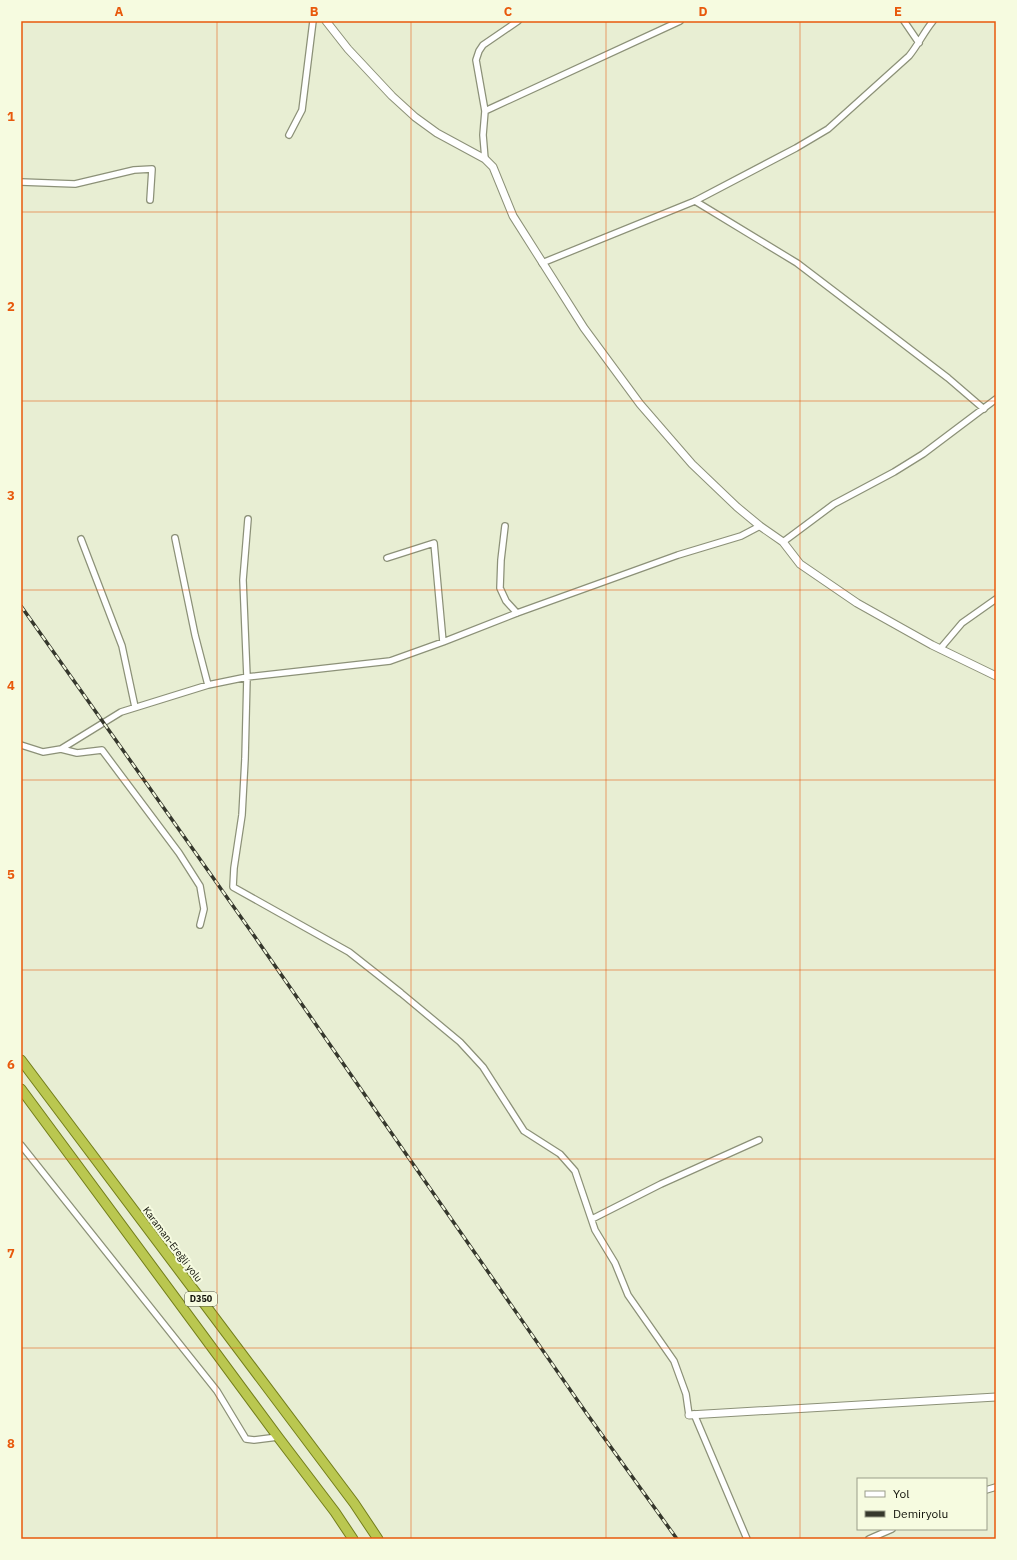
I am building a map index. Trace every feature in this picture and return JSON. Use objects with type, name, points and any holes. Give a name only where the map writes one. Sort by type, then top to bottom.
[{"type":"highway","name":"Karaman-Ereğli yolu","points":[[21,1060],[354,1503],[378,1539]]},
{"type":"highway","name":"D350","points":[[21,1089],[335,1512],[353,1539]]},
{"type":"street","points":[[289,135],[302,110],[313,21]]},
{"type":"street","points":[[326,21],[348,49],[415,117],[437,133],[484,159],[493,167],[513,216],[542,264],[584,328],[640,404],[692,464],[760,526],[784,542],[800,564],[857,603],[940,649],[996,676]]},
{"type":"street","points":[[484,159],[483,135],[485,111],[476,60],[483,45],[518,21]]},
{"type":"street","points":[[485,111],[680,21]]},
{"type":"street","points":[[904,21],[919,44]]},
{"type":"street","points":[[542,264],[695,201],[796,148],[828,129],[909,56],[919,44],[925,31],[934,21]]},
{"type":"street","points":[[21,182],[75,184],[134,170],[152,169],[150,200]]},
{"type":"street","points":[[695,201],[797,263],[948,378],[984,409]]},
{"type":"street","points":[[784,542],[834,504],[894,472],[923,454],[996,399]]},
{"type":"street","points":[[990,405],[996,409]]},
{"type":"street","points":[[248,519],[243,580],[247,676],[245,759],[242,815],[234,868],[233,887],[349,952],[460,1042],[483,1068],[524,1131],[560,1154],[575,1171],[595,1230],[615,1263],[628,1295],[674,1361],[686,1394],[691,1415],[748,1539]]},
{"type":"street","points":[[505,526],[501,560],[500,588],[506,601],[517,613]]},
{"type":"street","points":[[61,749],[112,717],[135,707],[208,685],[247,676],[390,660],[443,642],[517,613],[678,555],[742,536],[760,526]]},
{"type":"street","points":[[175,538],[195,635],[208,685]]},
{"type":"street","points":[[81,539],[122,646],[135,707]]},
{"type":"street","points":[[387,558],[434,543],[443,642]]},
{"type":"street","points":[[940,649],[962,623],[996,599]]},
{"type":"street","points":[[21,745],[43,752],[61,749],[77,752],[102,750],[179,853],[200,886],[204,909],[200,925]]},
{"type":"street","points":[[592,1219],[661,1184],[759,1140]]},
{"type":"street","points":[[21,1145],[217,1391],[246,1438],[254,1440],[278,1437]]},
{"type":"street","points":[[691,1415],[996,1397]]},
{"type":"street","points":[[869,1539],[890,1530]]},
{"type":"railway","points":[[21,606],[255,937],[587,1414],[677,1539]]}]
